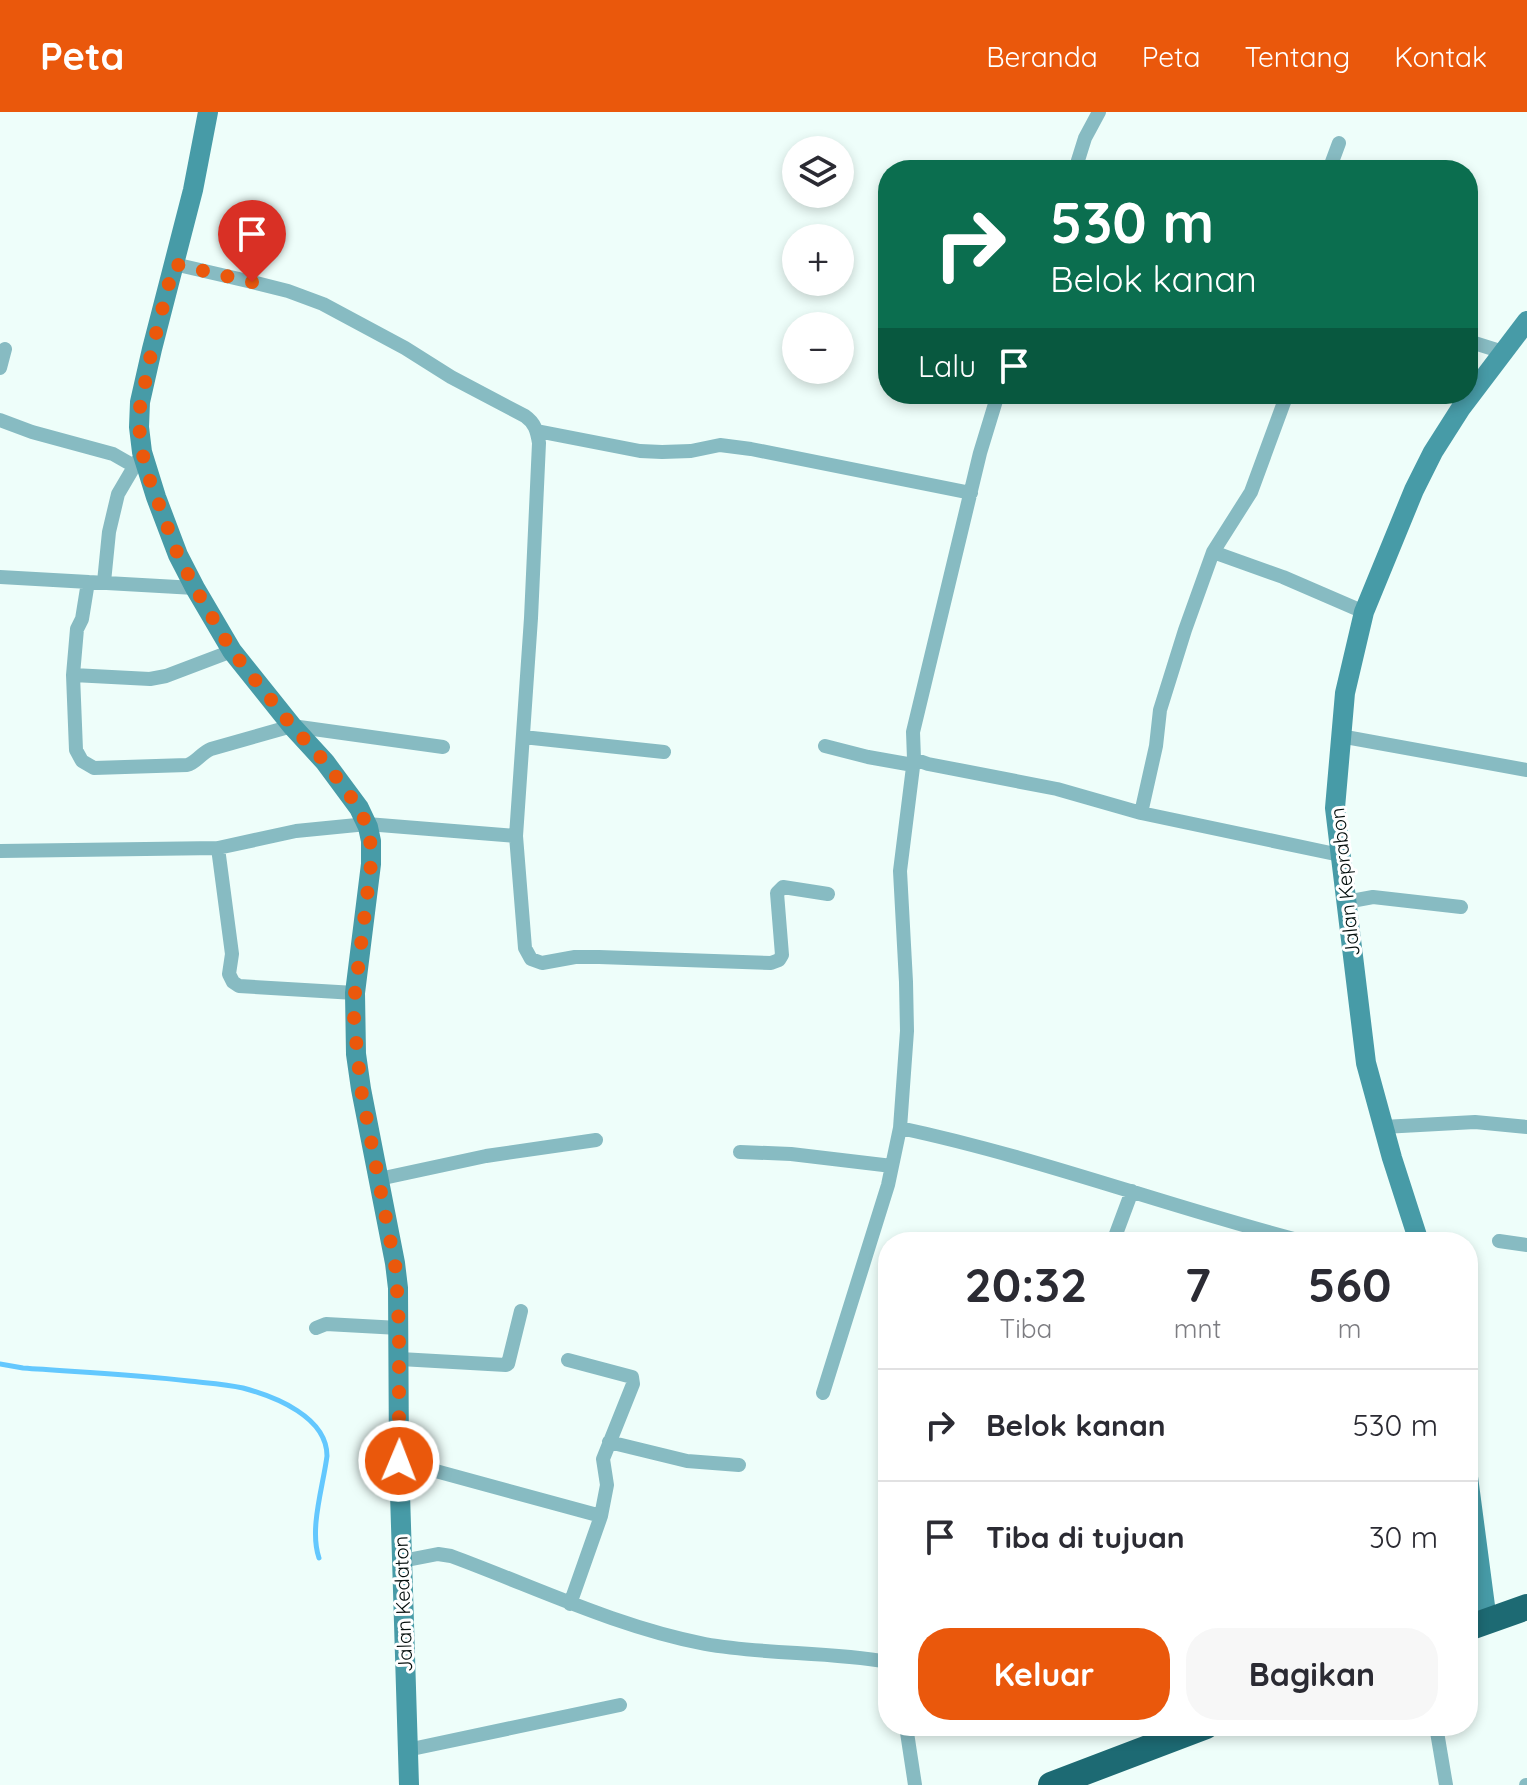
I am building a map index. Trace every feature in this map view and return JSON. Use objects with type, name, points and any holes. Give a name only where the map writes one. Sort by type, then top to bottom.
[{"type":"highway","points":[[1478,1625],[1527,1607]]},
{"type":"highway","points":[[1051,1785],[1180,1736]]},
{"type":"street","name":"Jalan Kedaton","points":[[208,112],[193,190],[140,402],[138,459],[195,588],[232,651],[325,762],[359,808],[371,841],[371,864],[355,993],[356,1054],[395,1263],[400,1359],[399,1461],[409,1785]]},
{"type":"street","points":[[1078,160],[1085,138],[1099,112]]},
{"type":"street","points":[[1333,160],[1339,143]]},
{"type":"street","points":[[174,264],[264,285],[323,304],[533,422],[539,443],[516,836],[525,948],[531,959],[542,963],[575,957],[771,963],[782,955],[779,889],[828,894]]},
{"type":"street","name":"Jalan Keprabon","points":[[1478,385],[1527,321]]},
{"type":"street","points":[[1478,344],[1503,352]]},
{"type":"street","points":[[0,368],[5,349]]},
{"type":"street","points":[[823,1393],[866,1256],[900,1128],[907,1031],[900,871],[914,762],[913,732],[995,404]]},
{"type":"street","points":[[1141,813],[1156,746],[1160,710],[1185,630],[1213,552],[1251,492],[1283,404]]},
{"type":"street","name":"Jalan Keprabon","points":[[1416,1232],[1366,1063],[1335,808],[1345,693],[1364,612],[1414,490],[1433,452],[1464,404]]},
{"type":"street","points":[[0,420],[32,432],[138,459],[118,494],[109,532],[104,582]]},
{"type":"street","points":[[537,431],[640,451],[691,451],[720,445],[751,449],[971,493]]},
{"type":"street","points":[[1213,552],[1283,577],[1364,612]]},
{"type":"street","points":[[0,577],[195,588]]},
{"type":"street","points":[[88,582],[82,619],[77,629],[73,675],[76,750],[82,761],[94,768],[192,764],[211,749],[292,726],[443,747]]},
{"type":"street","points":[[73,675],[150,679],[232,651]]},
{"type":"street","points":[[1340,736],[1527,770]]},
{"type":"street","points":[[523,737],[664,752]]},
{"type":"street","points":[[825,746],[868,757],[928,764],[1057,789],[1141,813],[1340,855]]},
{"type":"street","points":[[0,851],[218,848],[296,831],[367,824],[516,836]]},
{"type":"street","points":[[218,848],[232,954],[229,974],[233,982],[239,986],[355,993]]},
{"type":"street","points":[[1346,902],[1373,897],[1461,907]]},
{"type":"street","points":[[1383,1127],[1475,1122],[1527,1127]]},
{"type":"street","points":[[900,1128],[1024,1160],[1269,1232]]},
{"type":"street","points":[[379,1179],[486,1156],[596,1140]]},
{"type":"street","points":[[740,1152],[791,1154],[892,1166]]},
{"type":"street","points":[[1117,1232],[1132,1191]]},
{"type":"street","points":[[1499,1241],[1527,1245]]},
{"type":"street","points":[[400,1359],[506,1365],[521,1311]]},
{"type":"street","points":[[316,1328],[326,1324],[399,1328]]},
{"type":"street","points":[[568,1360],[632,1377],[633,1380],[603,1459],[607,1485],[601,1516],[570,1604]]},
{"type":"street","points":[[609,1442],[687,1461],[739,1465]]},
{"type":"street","points":[[399,1461],[601,1516]]},
{"type":"street","points":[[402,1561],[438,1554],[451,1556],[570,1604],[702,1643],[745,1650],[858,1656],[878,1660]]},
{"type":"street","points":[[407,1750],[620,1705]]},
{"type":"street","points":[[908,1736],[915,1785]]},
{"type":"street","points":[[1438,1736],[1446,1785]]},
{"type":"waterway","points":[[0,1364],[230,1386],[284,1403],[309,1420],[325,1442],[327,1456],[315,1534],[319,1558]]},
{"type":"route","points":[[252,282],[174,264],[140,402],[138,417],[142,452],[178,555],[232,651],[325,762],[359,808],[370,833],[371,864],[354,1020],[361,1089],[398,1288],[399,1461]]}]
